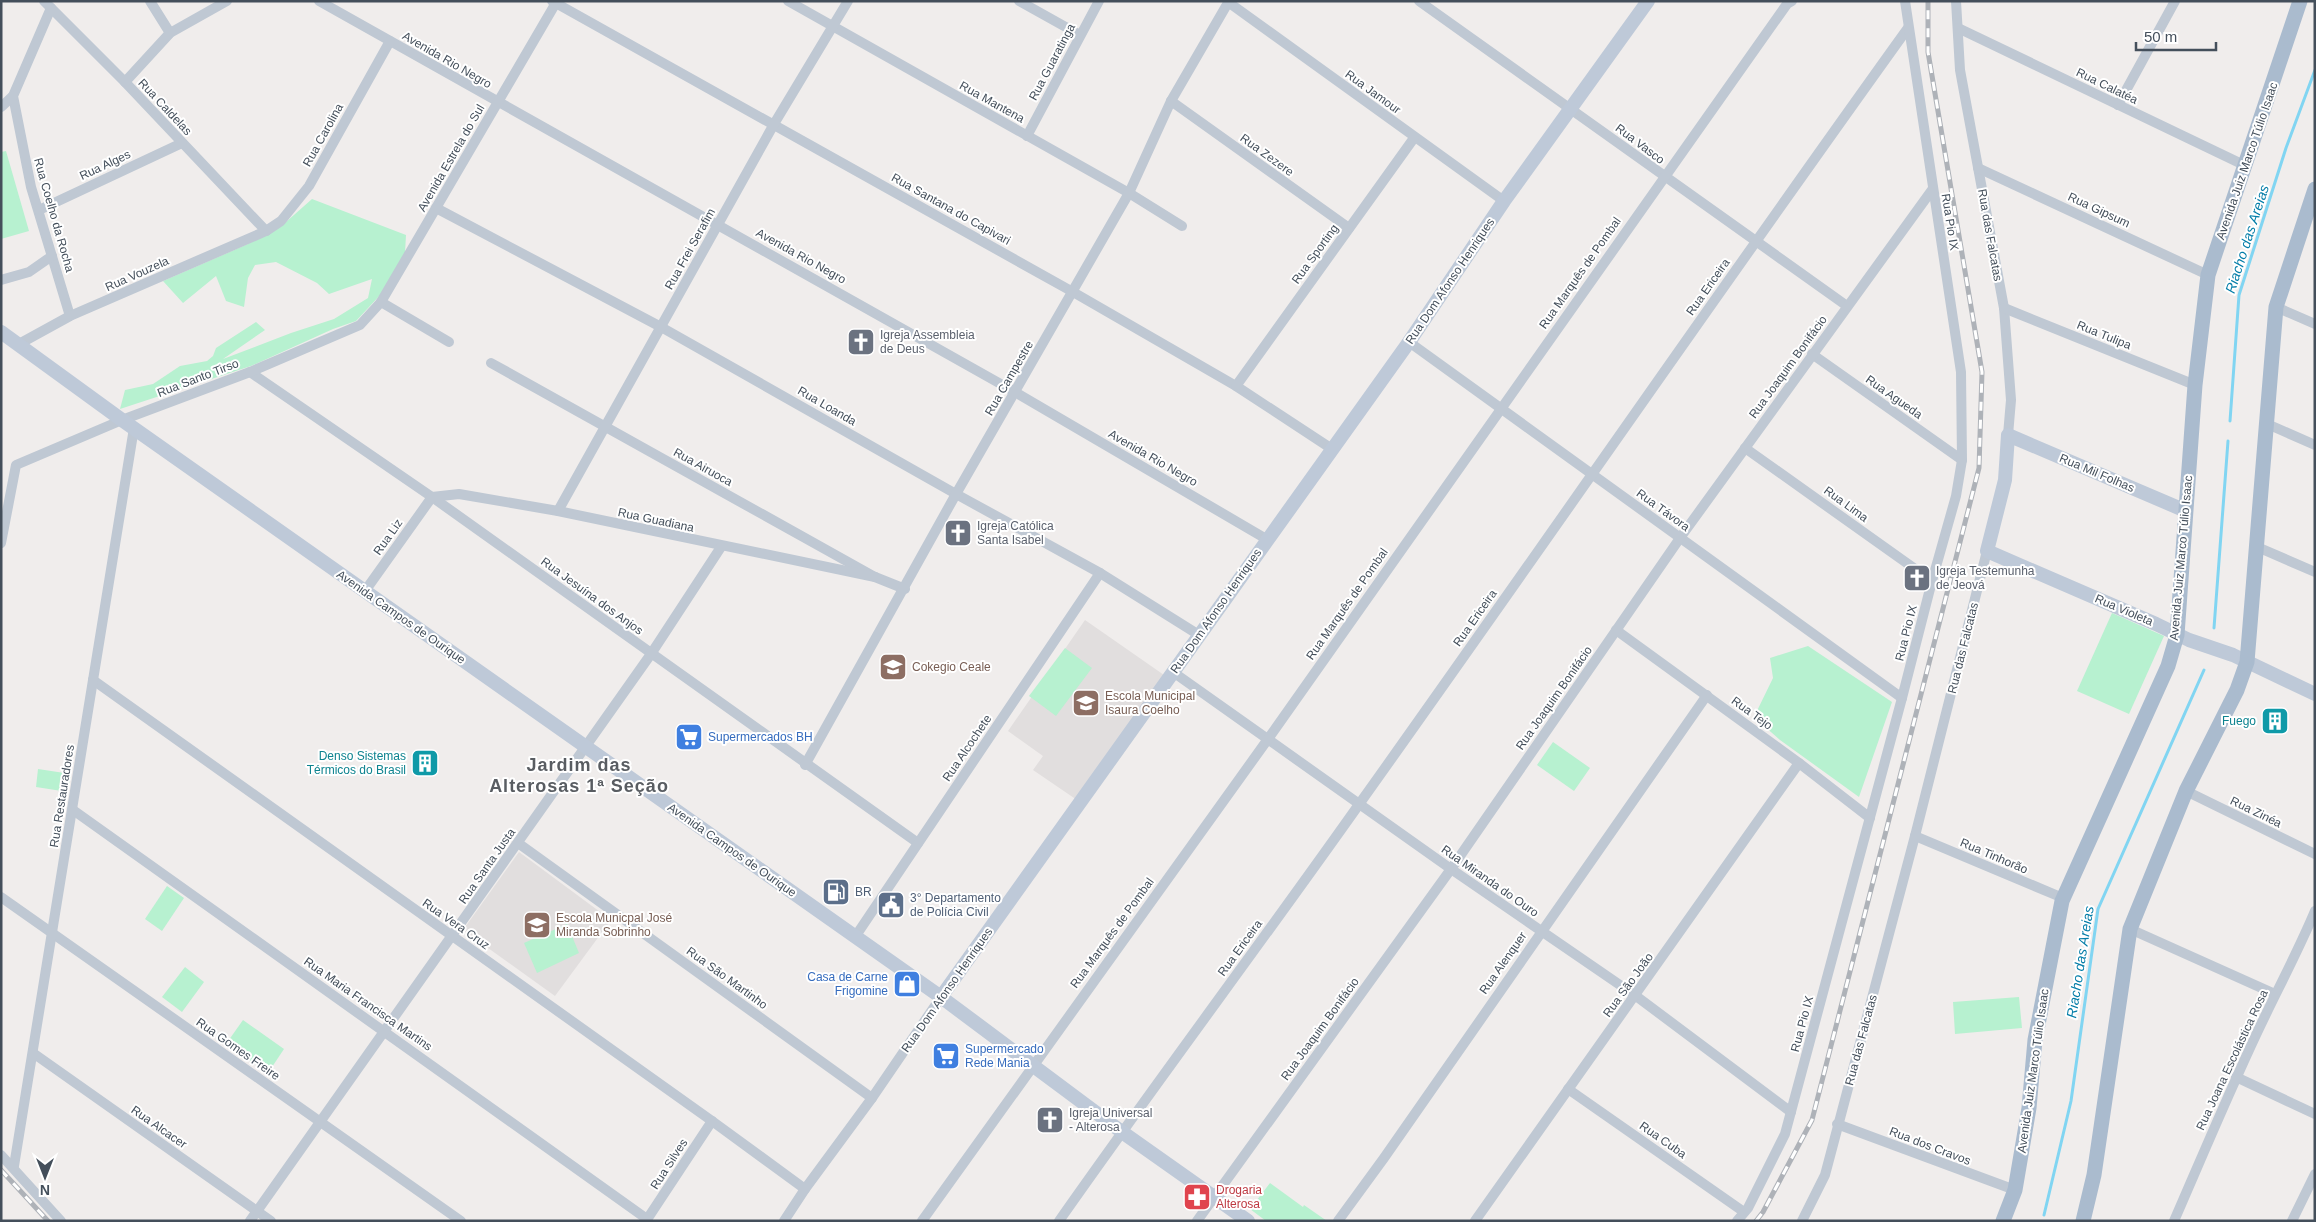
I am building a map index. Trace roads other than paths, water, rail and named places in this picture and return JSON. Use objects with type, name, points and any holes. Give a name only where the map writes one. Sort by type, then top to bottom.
[{"type":"main road","name":"Avenida Juiz Marco Túlio Isaac","points":[[2003,1221],[2015,1190],[2029,1108],[2035,1040],[2064,898],[2168,666],[2177,635],[2195,384],[2208,275],[2300,1]]},
{"type":"main road","points":[[2083,1221],[2094,1175],[2130,929],[2186,791],[2237,690],[2247,662],[2265,423],[2276,307],[2314,195]]},
{"type":"street","points":[[150,1],[170,33]]},
{"type":"street","points":[[125,82],[170,33],[228,1]]},
{"type":"street","name":"Avenida Rio Negro","points":[[319,1],[1015,392],[1268,540]]},
{"type":"street","name":"Rua Mantena","points":[[788,1],[1129,193],[1182,226]]},
{"type":"street","name":"Rua Frei Serafim","points":[[558,511],[774,124],[848,1]]},
{"type":"street","points":[[1019,1],[1080,35]]},
{"type":"street","name":"Rua Guaratinga","points":[[1027,136],[1099,1]]},
{"type":"street","name":"Rua Vasco","points":[[1419,1],[1573,109],[1754,242],[1847,306]]},
{"type":"street","name":"Rua Dom Afonso Henriques","points":[[784,1221],[941,997],[1409,342],[1504,201],[1573,109],[1648,1]]},
{"type":"street","name":"Rua Marquês de Pombal","points":[[922,1221],[1032,1065],[1268,739],[1663,176],[1786,4],[1792,1]]},
{"type":"street","name":"Rua Pio IX","points":[[1738,1221],[1785,1134],[1956,496],[1962,460],[1961,372],[1932,190],[1905,1]]},
{"type":"street","name":"Rua das Falcatas","points":[[1802,1221],[1825,1175],[1915,836],[2005,480],[2011,400],[2004,308],[1960,70],[1956,1]]},
{"type":"street","points":[[2118,105],[2175,1]]},
{"type":"street","name":"Avenida Estrela do Sul","points":[[381,302],[555,2]]},
{"type":"street","name":"Rua Santana do Capivari","points":[[555,2],[1073,292],[1236,386],[1332,449]]},
{"type":"street","name":"Rua Campestre","points":[[805,764],[956,494],[1129,193],[1171,102],[1228,2]]},
{"type":"street","name":"Rua Jamour","points":[[1228,2],[1414,138],[1504,201]]},
{"type":"street","points":[[1,106],[13,96],[47,5]]},
{"type":"street","name":"Rua Caldelas","points":[[47,5],[125,82],[266,231]]},
{"type":"street","name":"Rua Ericeira","points":[[1059,1221],[1360,804],[1754,242],[1908,28]]},
{"type":"street","name":"Rua Calatéa","points":[[1958,28],[2246,166]]},
{"type":"street","name":"Rua Carolina","points":[[266,231],[281,221],[309,186],[390,41]]},
{"type":"street","name":"Rua Coelho da Rocha","points":[[13,96],[31,187],[70,316]]},
{"type":"street","name":"Rua Zezere","points":[[1171,102],[1349,228]]},
{"type":"street","name":"Rua Sporting","points":[[1236,386],[1414,138]]},
{"type":"street","name":"Rua Alges","points":[[38,210],[182,143]]},
{"type":"street","name":"Rua Gipsum","points":[[1978,168],[2208,275]]},
{"type":"street","name":"Rua Joaquim Bonifácio","points":[[1197,1221],[1451,869],[1680,538],[1932,190]]},
{"type":"street","name":"Rua Loanda","points":[[436,208],[662,327],[956,494],[1100,573],[1200,635]]},
{"type":"street","name":"Rua Vouzela","points":[[19,344],[70,316],[266,231]]},
{"type":"street","points":[[1,280],[29,272],[52,256]]},
{"type":"street","points":[[381,302],[449,342]]},
{"type":"street","name":"Rua Santo Tirso","points":[[1,543],[16,465],[128,424],[360,325],[381,302]]},
{"type":"street","points":[[2276,307],[2315,324]]},
{"type":"street","name":"Rua Tulipa","points":[[2004,308],[2195,384]]},
{"type":"street","name":"Avenida Campos de Ourique","points":[[1,332],[128,424],[941,997],[1122,1132],[1248,1221]]},
{"type":"street","name":"Rua Távora","points":[[1409,342],[1902,698]]},
{"type":"street","points":[[1,348],[19,344]]},
{"type":"street","name":"Rua Agueda","points":[[1812,354],[1962,460]]},
{"type":"street","name":"Rua Airuoca","points":[[491,363],[874,577],[904,589]]},
{"type":"street","name":"Rua Jesuína dos Anjos","points":[[250,372],[432,497],[918,843]]},
{"type":"street","points":[[2265,423],[2315,445]]},
{"type":"street","name":"Rua Restauradores","points":[[14,1166],[93,680],[128,424]]},
{"type":"street","name":"Rua Mil Folhas","points":[[2008,435],[2186,511]]},
{"type":"street","name":"Rua Lima","points":[[1745,448],[1932,581]]},
{"type":"street","name":"Rua Guadiana","points":[[432,497],[459,494],[558,511],[722,547],[874,577]]},
{"type":"street","name":"Rua Liz","points":[[365,591],[432,497]]},
{"type":"street","points":[[2255,546],[2315,572]]},
{"type":"street","name":"Rua Santa Justa","points":[[250,1221],[651,654],[722,547]]},
{"type":"street","name":"Rua Violeta","points":[[1987,551],[2156,624],[2177,635],[2247,662],[2315,694]]},
{"type":"street","name":"Rua Alcochete","points":[[855,937],[1100,573]]},
{"type":"street","name":"Rua Tejo","points":[[1616,630],[1799,763],[1870,818]]},
{"type":"street","name":"Rua Miranda do Ouro","points":[[1173,672],[1540,932],[1636,996],[1791,1112]]},
{"type":"street","name":"Rua Vera Cruz","points":[[93,680],[805,1189]]},
{"type":"street","name":"Rua Alenquer","points":[[1338,1221],[1384,1158],[1706,695]]},
{"type":"street","name":"Rua São João","points":[[1475,1221],[1799,763]]},
{"type":"street","name":"Rua Zinéa","points":[[2186,791],[2315,854]]},
{"type":"street","name":"Rua Maria Francisca Martins","points":[[73,810],[384,1030],[647,1220]]},
{"type":"street","name":"Rua Tinhorão","points":[[1915,836],[2064,898]]},
{"type":"street","name":"Rua São Martinho","points":[[518,843],[872,1098]]},
{"type":"street","name":"Rua Gomes Freire","points":[[1,897],[461,1221]]},
{"type":"street","name":"Rua Joana Escolástica Rosa","points":[[2174,1221],[2236,1077],[2275,994],[2291,967],[2315,911]]},
{"type":"street","points":[[2130,929],[2275,994]]},
{"type":"street","name":"Rua Alcacer","points":[[33,1054],[271,1221]]},
{"type":"street","points":[[2236,1077],[2315,1114]]},
{"type":"street","name":"Rua Cuba","points":[[1568,1089],[1744,1212]]},
{"type":"street","name":"Rua Silves","points":[[647,1220],[712,1121]]},
{"type":"street","name":"Rua dos Cravos","points":[[1837,1124],[2015,1190]]},
{"type":"street","points":[[1,1155],[14,1166],[61,1221]]},
{"type":"street","points":[[2292,1221],[2315,1174]]},
{"type":"waterway","name":"Riacho das Areias","points":[[2230,421],[2239,295],[2286,148],[2315,70]]},
{"type":"waterway","name":"Riacho das Areias","points":[[2214,628],[2228,441]]},
{"type":"waterway","name":"Riacho das Areias","points":[[2044,1215],[2071,1101],[2098,909],[2204,670]]},
{"type":"railway","points":[[1756,1221],[1763,1212],[1812,1120],[1979,468],[1982,372],[1928,52],[1928,1]]},
{"type":"railway","points":[[1,1170],[48,1221]]},
{"type":"place","name":"Igreja Assembleia de Deus","points":[[861,342]]},
{"type":"place","name":"Igreja Católica Santa Isabel","points":[[958,533]]},
{"type":"place","name":"Igreja Testemunha de Jeová","points":[[1917,578]]},
{"type":"place","name":"Cokegio Ceale","points":[[893,667]]},
{"type":"place","name":"Escola Municipal Isaura Coelho","points":[[1086,703]]},
{"type":"place","name":"Fuego","points":[[2275,721]]},
{"type":"place","name":"Supermercados BH","points":[[689,737]]},
{"type":"place","name":"Denso Sistemas Térmicos do Brasil","points":[[425,763]]},
{"type":"place","name":"BR","points":[[836,892]]},
{"type":"place","name":"3° Departamento de Polícia Civil","points":[[891,905]]},
{"type":"place","name":"Escola Municpal José Miranda Sobrinho","points":[[537,925]]},
{"type":"place","name":"Casa de Carne Frigomine","points":[[907,984]]},
{"type":"place","name":"Supermercado Rede Mania","points":[[946,1056]]},
{"type":"place","name":"Igreja Universal - Alterosa","points":[[1050,1120]]},
{"type":"place","name":"Drogaria Alterosa","points":[[1197,1197]]},
{"type":"district","name":"Jardim das Alterosas 1ª Seção","points":[[579,775]]}]
